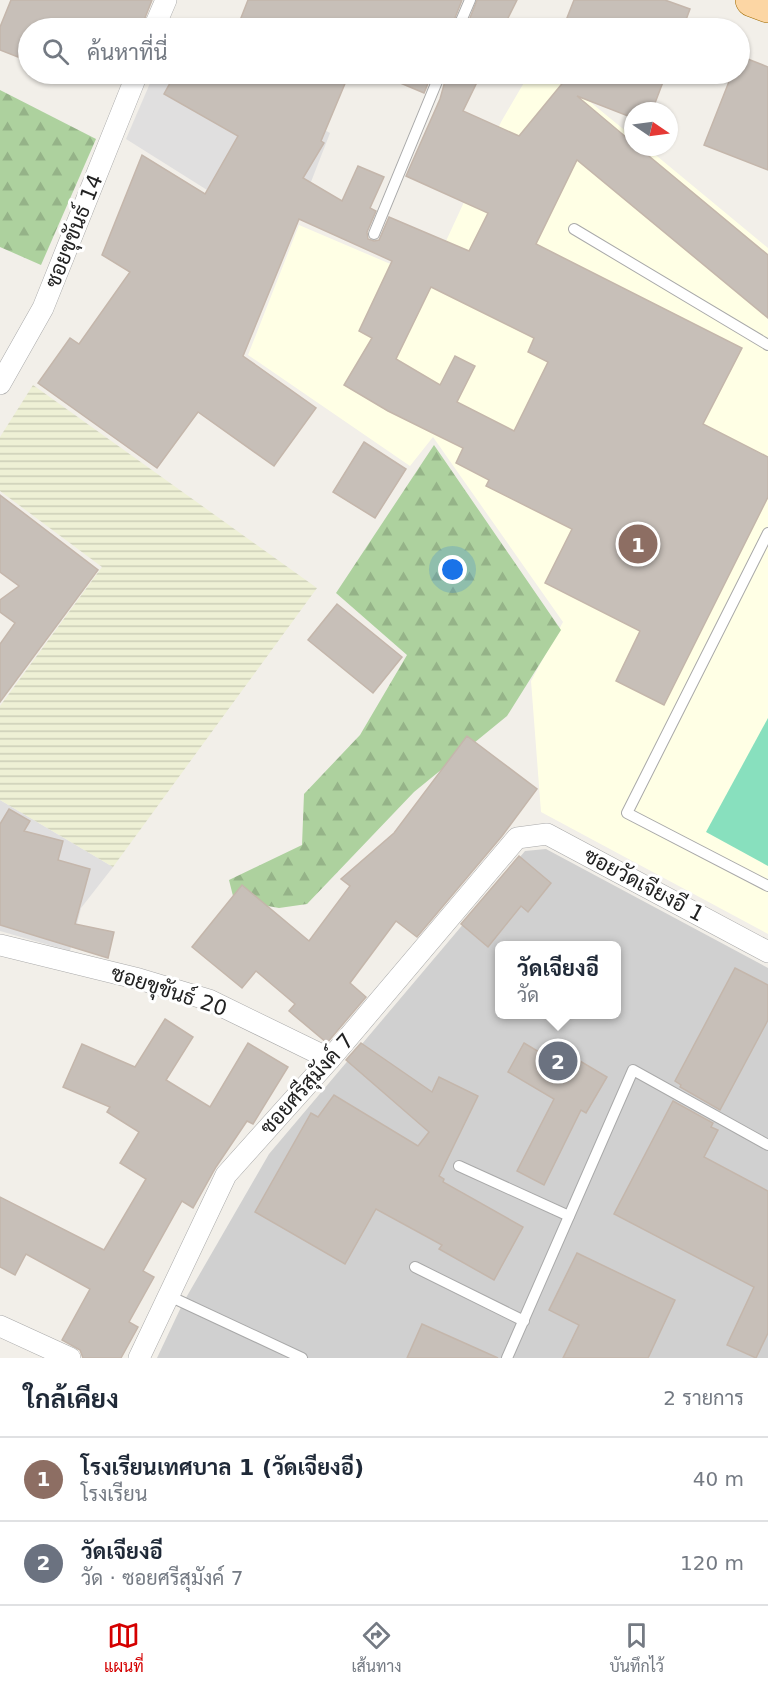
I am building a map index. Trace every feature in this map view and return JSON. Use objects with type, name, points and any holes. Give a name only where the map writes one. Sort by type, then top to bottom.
[{"type":"main road","points":[[753,0],[768,6]]},
{"type":"street","points":[[158,18],[166,0]]},
{"type":"street","name":"ซอยขุขันธ์ 14","points":[[0,384],[43,308],[132,84]]},
{"type":"street","name":"ซอยวัดเจียงอี 1","points":[[517,838],[548,834],[768,952]]},
{"type":"street","name":"ซอยศรีสุมังค์ 7","points":[[140,1358],[167,1295],[226,1175],[330,1059],[517,838]]},
{"type":"street","name":"ซอยขุขันธ์ 20","points":[[0,945],[139,979],[209,1000],[330,1059]]},
{"type":"street","points":[[0,1326],[70,1358]]},
{"type":"lane","points":[[462,18],[470,0]]},
{"type":"lane","points":[[374,234],[436,84]]},
{"type":"lane","points":[[574,229],[768,345]]},
{"type":"lane","points":[[768,533],[627,813],[768,886]]},
{"type":"lane","points":[[507,1358],[633,1070],[768,1145]]},
{"type":"lane","points":[[459,1166],[569,1216]]},
{"type":"lane","points":[[415,1267],[524,1321]]},
{"type":"lane","points":[[167,1295],[302,1358]]},
{"type":"shaded area","points":[[150,84],[242,84],[330,133],[288,241],[126,139]]},
{"type":"shaded area","points":[[523,84],[568,84],[624,130],[624,156],[657,156],[768,248],[768,934],[541,812],[531,681],[563,622],[433,437],[410,466],[248,355],[299,225],[428,280],[501,122]]},
{"type":"shaded area","points":[[33,385],[317,588],[113,867],[0,800],[0,706],[102,567],[0,491],[0,437]]},
{"type":"shaded area","points":[[0,800],[113,867],[81,908],[70,951],[0,931]]},
{"type":"shaded area","points":[[546,849],[768,968],[768,1358],[157,1358],[183,1303],[269,1154],[525,851]]},
{"type":"green space","points":[[0,90],[96,139],[41,265],[0,247]]},
{"type":"green space","points":[[434,445],[561,630],[507,716],[414,792],[307,904],[279,908],[234,900],[229,880],[302,845],[304,794],[360,735],[407,655],[336,593]]},
{"type":"green space","points":[[768,718],[768,866],[706,832]]},
{"type":"building","points":[[11,0],[152,0],[145,18],[18,18],[18,57],[0,50],[0,27]]},
{"type":"building","points":[[248,0],[462,0],[455,18],[241,18]]},
{"type":"building","points":[[477,0],[517,0],[508,18],[470,18]]},
{"type":"building","points":[[574,0],[665,0],[690,9],[687,18],[567,18]]},
{"type":"building","points":[[750,60],[768,67],[768,170],[704,145],[728,84],[750,84]]},
{"type":"building","points":[[170,84],[345,84],[321,141],[324,143],[303,178],[342,201],[358,166],[384,177],[370,208],[376,211],[367,232],[368,239],[379,240],[389,217],[469,251],[488,213],[406,176],[440,99],[444,84],[476,84],[463,111],[519,136],[562,84],[662,84],[655,102],[624,102],[624,114],[577,96],[624,135],[624,156],[649,156],[768,255],[768,318],[577,160],[536,244],[742,348],[703,424],[768,457],[768,497],[664,705],[616,681],[640,631],[545,583],[572,529],[486,486],[489,480],[456,463],[463,448],[388,411],[344,385],[372,338],[359,331],[392,261],[299,219],[243,356],[316,408],[274,466],[198,412],[157,468],[38,383],[70,338],[79,344],[130,272],[102,255],[142,155],[205,194],[238,136],[164,94]],"holes":[[[431,287],[534,338],[528,352],[548,362],[514,431],[457,402],[475,366],[455,356],[440,385],[396,359]]]},
{"type":"building","points":[[403,84],[428,84],[424,93]]},
{"type":"building","points":[[364,442],[406,469],[375,518],[333,492]]},
{"type":"building","points":[[0,495],[98,570],[0,702],[0,644],[15,623],[0,612],[0,600],[19,586],[0,572]]},
{"type":"building","points":[[337,604],[402,657],[373,693],[308,640]]},
{"type":"building","points":[[467,736],[537,789],[502,836],[417,937],[396,921],[350,983],[366,997],[327,1043],[289,1011],[295,1004],[256,971],[242,988],[192,947],[242,885],[309,941],[350,886],[341,879],[394,833]]},
{"type":"building","points":[[9,809],[30,821],[24,831],[63,841],[58,860],[90,869],[75,924],[114,932],[108,958],[0,925],[0,824]]},
{"type":"building","points":[[519,856],[551,883],[528,912],[521,906],[488,947],[461,924]]},
{"type":"building","points":[[735,968],[768,985],[768,1020],[720,1110],[680,1087],[681,1085],[675,1081]]},
{"type":"building","points":[[165,1019],[193,1037],[166,1080],[210,1107],[248,1043],[288,1067],[253,1124],[247,1121],[216,1167],[193,1208],[182,1201],[143,1271],[154,1277],[129,1322],[138,1327],[121,1358],[83,1358],[80,1350],[62,1340],[90,1289],[26,1254],[15,1275],[0,1267],[0,1197],[104,1250],[146,1179],[120,1163],[139,1132],[107,1112],[110,1107],[63,1087],[82,1044],[135,1067]]},
{"type":"building","points":[[361,1043],[432,1092],[439,1077],[478,1096],[439,1176],[444,1179],[443,1182],[523,1227],[494,1280],[439,1249],[442,1245],[376,1209],[345,1264],[255,1212],[311,1113],[318,1117],[334,1095],[418,1146],[429,1132],[346,1060]]},
{"type":"building","points":[[524,1043],[559,1064],[565,1052],[607,1077],[586,1113],[581,1110],[544,1185],[517,1171],[554,1099],[508,1072]]},
{"type":"building","points":[[673,1101],[713,1123],[711,1127],[718,1130],[704,1157],[768,1191],[768,1333],[756,1358],[727,1345],[754,1287],[614,1214]]},
{"type":"building","points":[[577,1253],[675,1300],[648,1358],[563,1358],[579,1325],[549,1310]]},
{"type":"building","points":[[422,1324],[498,1358],[407,1358]]},
{"type":"place","name":"โรงเรียนเทศบาล 1 (วัดเจียงอี)","points":[[638,544]]},
{"type":"place","name":"วัดเจียงอี","points":[[558,1061]]}]
